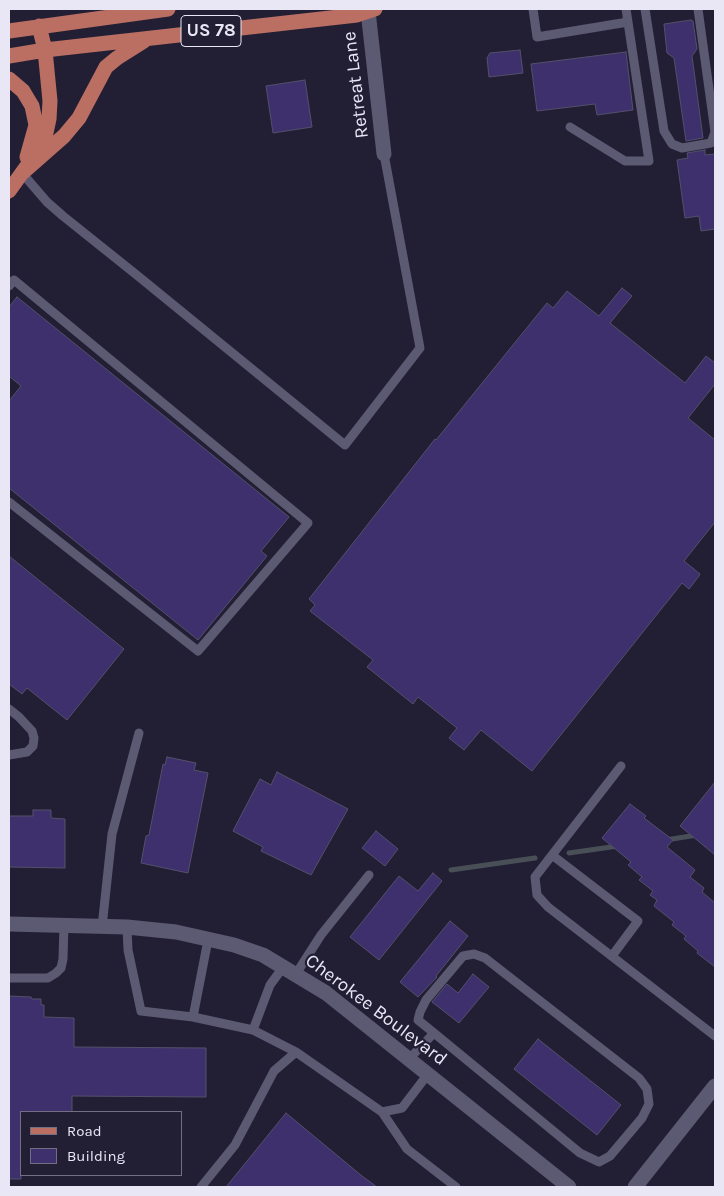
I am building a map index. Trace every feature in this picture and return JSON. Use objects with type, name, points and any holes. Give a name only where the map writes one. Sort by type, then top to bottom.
[{"type":"main road","name":"US 78","points":[[9,31],[168,9]]},
{"type":"main road","name":"US 78","points":[[9,56],[45,50],[358,15],[372,10]]},
{"type":"main road","points":[[9,192],[37,152],[46,133],[49,119],[50,100],[45,50],[39,26]]},
{"type":"main road","points":[[22,173],[64,136],[79,118],[106,67],[148,39]]},
{"type":"main road","points":[[9,79],[23,91],[32,106],[36,125],[22,173]]},
{"type":"street","name":"Retreat Lane","points":[[372,10],[384,154]]},
{"type":"street","name":"Cherokee Boulevard","points":[[9,924],[127,927],[176,932],[234,945],[263,955],[326,993],[570,1187]]},
{"type":"street","points":[[634,1187],[715,1086]]},
{"type":"lane","points":[[533,9],[537,37],[628,22]]},
{"type":"lane","points":[[570,127],[625,161],[649,161],[626,9]]},
{"type":"lane","points":[[645,9],[664,131],[672,144],[682,148],[711,143],[715,132],[698,9]]},
{"type":"lane","points":[[22,173],[47,202],[63,216],[345,445],[420,348],[384,154]]},
{"type":"lane","points":[[9,286],[14,280],[308,523],[198,651],[9,502]]},
{"type":"lane","points":[[9,709],[32,731],[34,738],[33,746],[27,752],[9,755]]},
{"type":"lane","points":[[102,927],[112,834],[139,733]]},
{"type":"lane","points":[[621,766],[535,877],[537,896],[548,907],[715,1036]]},
{"type":"lane","points":[[552,855],[638,921],[612,956]]},
{"type":"lane","points":[[253,1030],[270,985],[290,970],[369,876]]},
{"type":"lane","points":[[9,978],[48,978],[56,973],[61,968],[63,959],[64,925]]},
{"type":"lane","points":[[127,927],[128,950],[141,1010],[253,1030],[296,1052],[382,1112],[407,1149],[456,1187]]},
{"type":"lane","points":[[193,1018],[208,940]]},
{"type":"lane","points":[[474,954],[485,958],[639,1078],[647,1089],[649,1104],[642,1118],[610,1156],[599,1162],[580,1153],[434,1033],[418,1020],[426,1000],[463,956],[474,954]]},
{"type":"lane","points":[[409,1059],[434,1033]]},
{"type":"lane","points":[[201,1187],[234,1145],[274,1071],[296,1052]]},
{"type":"lane","points":[[382,1112],[402,1108],[428,1074]]},
{"type":"building","points":[[693,21],[697,49],[692,56],[703,138],[686,141],[674,58],[667,53],[664,24]]},
{"type":"building","points":[[520,50],[523,73],[489,77],[487,58],[490,53]]},
{"type":"building","points":[[626,52],[633,110],[597,115],[595,104],[537,111],[531,64]]},
{"type":"building","points":[[305,80],[312,127],[273,133],[266,86]]},
{"type":"building","points":[[705,150],[705,155],[715,154],[715,229],[701,231],[699,216],[685,218],[677,160],[688,158],[687,153]]},
{"type":"building","points":[[622,288],[632,296],[610,323],[685,383],[706,356],[715,363],[715,384],[688,418],[715,440],[715,522],[684,561],[700,574],[699,576],[689,589],[682,583],[532,771],[481,730],[464,750],[449,738],[457,728],[418,697],[413,704],[367,667],[373,660],[310,611],[315,605],[309,599],[435,439],[547,303],[553,308],[567,291],[599,316]]},
{"type":"building","points":[[17,297],[289,517],[261,551],[267,556],[198,640],[9,488],[9,401],[21,386],[9,376],[9,307]]},
{"type":"building","points":[[9,556],[124,649],[67,720],[27,688],[22,694],[9,684]]},
{"type":"building","points":[[167,757],[196,763],[194,770],[208,773],[188,873],[141,863],[146,836],[149,835],[163,764],[165,765]]},
{"type":"building","points":[[277,772],[348,809],[311,875],[261,851],[263,847],[233,831],[260,779],[271,785]]},
{"type":"building","points":[[715,782],[715,855],[680,826]]},
{"type":"building","points":[[630,804],[646,816],[644,818],[673,840],[667,847],[695,870],[690,877],[704,888],[702,892],[715,903],[715,967],[697,953],[698,951],[684,939],[686,936],[672,925],[674,922],[654,906],[657,900],[650,895],[653,891],[639,880],[642,877],[628,865],[631,862],[602,838]]},
{"type":"building","points":[[33,810],[51,810],[51,818],[65,819],[65,868],[9,867],[9,816],[33,816]]},
{"type":"building","points":[[376,831],[398,849],[385,866],[362,848]]},
{"type":"building","points":[[433,873],[442,881],[379,960],[350,937],[399,876],[418,891]]},
{"type":"building","points":[[450,921],[468,936],[437,977],[418,997],[400,982]]},
{"type":"building","points":[[473,974],[489,987],[459,1023],[432,1002],[447,984],[458,993]]},
{"type":"building","points":[[9,996],[41,999],[41,1005],[44,1005],[44,1017],[74,1018],[74,1047],[206,1048],[206,1097],[72,1096],[72,1111],[20,1111],[21,1179],[9,1179]]},
{"type":"building","points":[[538,1039],[621,1105],[597,1135],[514,1069]]},
{"type":"building","points":[[286,1113],[362,1176],[377,1187],[226,1187]]},
{"type":"waterway","points":[[666,840],[697,835]]},
{"type":"waterway","points":[[569,853],[618,846]]},
{"type":"waterway","points":[[451,870],[535,858]]}]
